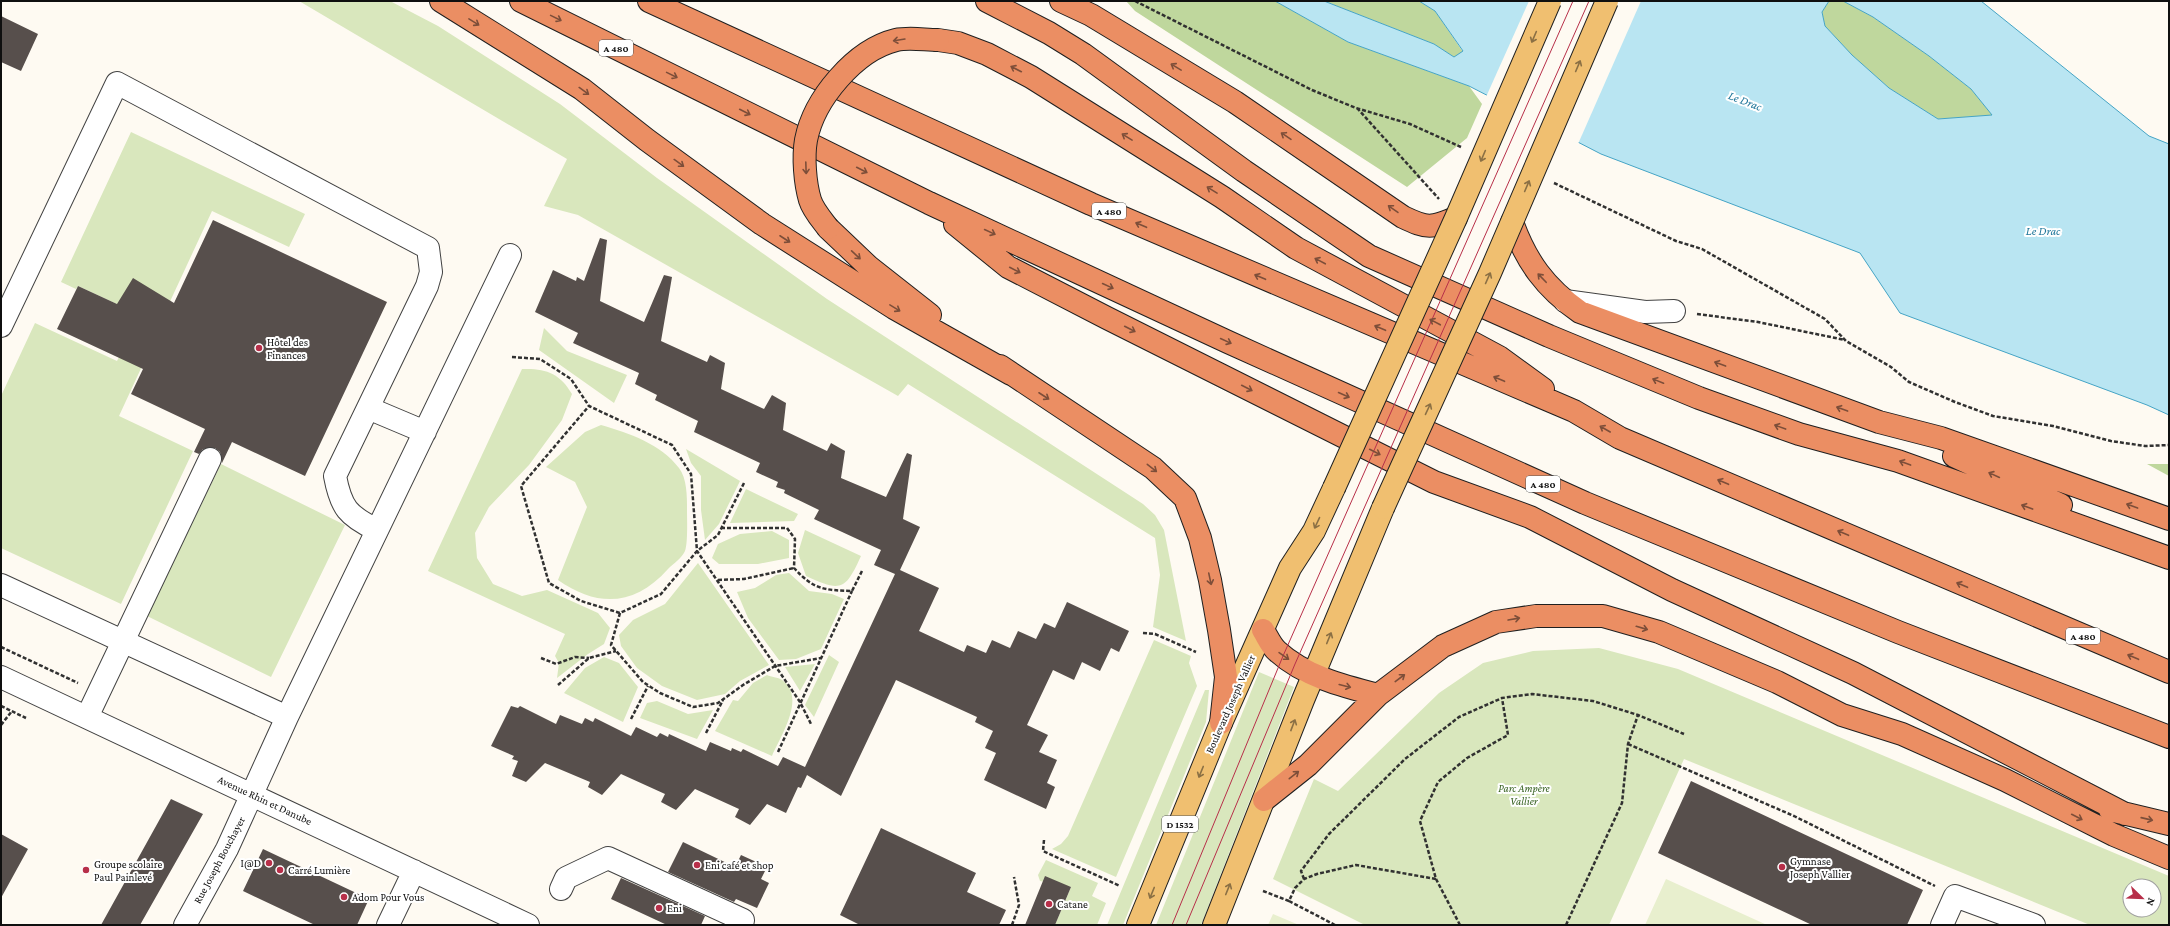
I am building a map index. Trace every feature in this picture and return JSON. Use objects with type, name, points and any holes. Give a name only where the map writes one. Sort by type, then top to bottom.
[{"type":"highway","points":[[441,1],[582,89],[647,140],[762,224],[894,308],[1011,374]]},
{"type":"highway","name":"A 480","points":[[521,1],[929,203],[1228,342],[1585,503],[1898,632],[2169,737]]},
{"type":"highway","name":"A 480","points":[[649,1],[1091,204],[1574,411],[1620,438],[2169,672]]},
{"type":"highway","points":[[987,1],[1049,33],[1083,54],[1244,171],[1369,256],[1549,336],[1699,398],[1799,434],[1898,461],[2169,557]]},
{"type":"highway","points":[[1061,1],[1091,15],[1234,102],[1404,216],[1434,227],[1456,218]]},
{"type":"highway","points":[[1221,723],[1226,677],[1219,630],[1210,580],[1200,538],[1185,498],[1153,468],[1011,374],[912,302],[869,267],[828,228],[810,201],[806,171],[806,140],[817,110],[833,85],[851,66],[872,51],[896,40],[938,40],[958,43],[980,51],[1031,77],[1222,197],[1296,248],[1500,357],[1574,411]]},
{"type":"highway","points":[[929,203],[1008,267],[1434,482],[1530,517],[1672,590],[1853,673],[2125,814]]},
{"type":"highway","points":[[1512,222],[1527,258],[1538,274],[1565,301],[1580,312],[1879,422],[2169,557]]},
{"type":"highway","points":[[1879,422],[1941,438],[2169,519]]},
{"type":"highway","points":[[1264,800],[1308,765],[1378,695],[1443,646],[1496,622],[1536,616],[1603,616],[1659,632],[1777,682],[1842,715],[1902,734],[2005,780],[2114,835],[2169,858]]},
{"type":"highway","points":[[1263,630],[1275,650],[1314,674],[1334,684],[1378,695]]},
{"type":"highway","points":[[2005,780],[2125,814],[2169,824]]},
{"type":"main road","name":"D 1532","points":[[1456,218],[1550,1]]},
{"type":"main road","points":[[1214,925],[1314,674],[1383,508],[1512,222],[1607,1]]},
{"type":"main road","name":"Boulevard Joseph Vallier","points":[[1138,925],[1221,723],[1290,568],[1314,531],[1456,218]]},
{"type":"street","points":[[1,326],[117,83],[428,248],[431,272],[427,286],[336,476],[340,498],[356,520],[377,530]]},
{"type":"street","name":"Rue Joseph Bouchayer","points":[[184,925],[227,849],[253,795],[287,717],[510,255]]},
{"type":"street","points":[[1565,301],[1645,312],[1674,311]]},
{"type":"street","points":[[368,408],[425,432]]},
{"type":"street","points":[[86,717],[124,642],[210,459]]},
{"type":"street","points":[[1,585],[287,717]]},
{"type":"street","name":"Avenue Rhin et Danube","points":[[1,677],[528,925]]},
{"type":"street","points":[[561,889],[566,878],[608,858],[743,920],[742,925]]},
{"type":"street","points":[[388,925],[414,871]]},
{"type":"street","points":[[1942,925],[1955,896],[2034,925]]},
{"type":"path","points":[[1135,1],[1312,90],[1356,108],[1410,124],[1464,148]]},
{"type":"path","points":[[1356,108],[1433,195]]},
{"type":"path","points":[[1548,180],[1676,241],[1702,249],[1825,319],[1846,340],[1891,368],[1909,382],[1993,416],[2053,426],[2138,445],[2169,445]]},
{"type":"path","points":[[1674,311],[1758,322],[1846,340]]},
{"type":"path","points":[[512,357],[540,360],[571,379],[589,406],[672,445],[691,474],[698,551],[800,702],[811,724]]},
{"type":"path","points":[[589,406],[521,486],[549,583],[581,601],[620,613],[661,594],[698,551],[718,535],[744,483]]},
{"type":"path","points":[[722,528],[786,528],[795,539],[794,568],[806,582],[825,590],[852,591]]},
{"type":"path","points":[[717,580],[744,579],[794,568]]},
{"type":"path","points":[[778,752],[862,570]]},
{"type":"path","points":[[620,613],[611,645],[648,686],[660,693],[693,707],[718,703],[775,666],[821,658]]},
{"type":"path","points":[[1143,633],[1155,634],[1196,652]]},
{"type":"path","points":[[541,658],[556,664],[575,657],[589,658],[616,651]]},
{"type":"path","points":[[558,685],[589,658]]},
{"type":"path","points":[[631,719],[648,686]]},
{"type":"path","points":[[1304,879],[1301,871],[1329,834],[1405,759],[1459,717],[1502,698],[1532,694],[1593,701],[1638,715],[1684,734]]},
{"type":"path","points":[[1460,925],[1436,879],[1420,821],[1438,782],[1467,758],[1508,735],[1502,698]]},
{"type":"path","points":[[706,733],[723,699]]},
{"type":"path","points":[[1566,925],[1622,803],[1628,744],[1638,715]]},
{"type":"path","points":[[1628,744],[1794,816],[1955,896]]},
{"type":"path","points":[[1044,840],[1043,851],[1120,886]]},
{"type":"path","points":[[1289,901],[1295,888],[1304,879],[1317,874],[1356,865],[1436,879]]},
{"type":"path","points":[[1012,925],[1019,905],[1014,877]]},
{"type":"path","points":[[1263,891],[1289,901],[1334,925]]},
{"type":"green space","points":[[299,1],[390,1],[438,26],[560,104],[657,178],[827,299],[1143,504],[1155,515],[1164,530],[1186,641],[1153,627],[1160,575],[1155,538],[908,384],[898,396],[578,215],[544,206],[567,159]]},
{"type":"green space","points":[[1126,1],[1275,1],[1348,42],[1469,86],[1482,104],[1467,138],[1407,187],[1135,11]]},
{"type":"green space","points":[[1324,1],[1419,1],[1435,11],[1463,52],[1454,57],[1434,44]]},
{"type":"green space","points":[[1829,1],[1843,1],[1873,17],[1929,56],[1971,89],[1993,116],[1938,119],[1889,88],[1852,55],[1825,26],[1822,12]]},
{"type":"green space","points":[[131,132],[305,214],[289,247],[212,211],[154,336],[134,312],[78,286],[76,289],[61,282]]},
{"type":"green space","points":[[35,323],[117,361],[128,339],[150,349],[119,416],[193,451],[121,604],[1,548],[1,396]]},
{"type":"green space","points":[[544,328],[567,351],[627,375],[614,403],[539,350]]},
{"type":"green space","points":[[522,369],[551,373],[562,381],[572,394],[562,420],[529,465],[489,507],[475,533],[477,558],[493,584],[522,596],[547,590],[598,613],[610,628],[604,644],[588,654],[557,678],[559,663],[555,656],[565,634],[428,571]]},
{"type":"green space","points":[[601,425],[644,440],[663,452],[682,472],[687,493],[687,537],[684,554],[643,590],[629,596],[616,599],[602,599],[587,595],[558,580],[587,507],[575,482],[546,467],[585,432]]},
{"type":"green space","points":[[686,449],[740,481],[719,524],[705,540],[701,510],[701,476],[691,463]]},
{"type":"green space","points":[[221,464],[345,525],[271,677],[147,616]]},
{"type":"green space","points":[[2147,464],[2169,464],[2169,476]]},
{"type":"green space","points":[[746,489],[798,514],[794,521],[730,523]]},
{"type":"green space","points":[[805,530],[861,556],[851,576],[846,582],[835,586],[827,585],[806,576],[798,553]]},
{"type":"green space","points":[[772,531],[789,540],[789,558],[758,564],[719,564],[712,558],[718,544],[740,534]]},
{"type":"green space","points":[[698,563],[769,665],[740,681],[725,694],[697,700],[662,686],[637,668],[621,646],[619,635],[633,620],[665,604]]},
{"type":"green space","points":[[789,573],[809,591],[832,594],[844,599],[821,649],[796,659],[779,660],[748,618],[737,592],[755,588],[776,575]]},
{"type":"green space","points":[[1154,640],[1191,656],[1189,663],[1197,686],[1116,877],[1052,849],[1061,844],[1068,836]]},
{"type":"green space","name":"Parc Ampère Vallier","points":[[1599,648],[1678,669],[2169,876],[2169,925],[2090,925],[1684,759],[1609,925],[1365,925],[1273,879],[1314,779],[1338,791],[1439,693],[1483,663],[1533,651]]},
{"type":"green space","points":[[829,655],[839,662],[814,717],[805,705]]},
{"type":"green space","points":[[604,657],[619,663],[638,687],[623,722],[564,693],[585,668]]},
{"type":"green space","points":[[815,664],[800,691],[785,667]]},
{"type":"green space","points":[[1259,672],[1294,687],[1201,925],[1156,925]]},
{"type":"green space","points":[[767,675],[782,680],[789,687],[792,696],[792,707],[789,717],[772,756],[715,731],[733,700],[738,701],[753,683]]},
{"type":"green space","points":[[1205,690],[1209,690],[1206,722],[1123,925],[1107,925]]},
{"type":"green space","points":[[657,701],[688,714],[713,710],[697,739],[640,718],[647,703]]},
{"type":"green space","points":[[1046,860],[1098,883],[1092,896],[1106,903],[1097,925],[1055,925],[1071,887],[1040,881],[1038,875]]},
{"type":"green space","points":[[1666,879],[1767,925],[1645,925]]},
{"type":"green space","points":[[1273,914],[1299,925],[1268,925]]},
{"type":"water","name":"Le Drac","points":[[1275,1],[1324,1],[1434,44],[1454,57],[1463,51],[1435,11],[1419,1],[1829,1],[1822,12],[1825,26],[1852,55],[1889,88],[1938,119],[1992,115],[1971,89],[1929,56],[1873,17],[1843,1],[1981,1],[2149,136],[2169,144],[2169,415],[2147,405],[1900,313],[1860,253],[1601,154],[1469,86],[1348,42]]},
{"type":"pier","points":[[1529,1],[1641,1],[1578,144],[1486,97]]},
{"type":"building","points":[[1,16],[38,34],[21,71],[1,62]]},
{"type":"building","name":"Hôtel des Finances","points":[[213,220],[387,302],[305,476],[232,442],[222,463],[220,452],[215,448],[203,449],[199,454],[194,452],[205,429],[131,394],[143,369],[57,329],[78,286],[117,304],[133,278],[174,303]]},
{"type":"building","points":[[600,238],[607,240],[600,301],[644,322],[664,275],[672,277],[661,341],[707,362],[710,355],[725,363],[721,389],[764,409],[772,395],[786,403],[783,430],[827,451],[831,443],[845,451],[841,478],[886,497],[907,453],[912,455],[903,519],[920,527],[900,570],[939,588],[919,631],[964,652],[967,645],[986,653],[992,640],[1010,648],[1018,631],[1036,639],[1044,623],[1055,628],[1067,602],[1129,631],[1119,652],[1111,648],[1100,671],[1082,662],[1074,680],[1053,670],[1027,725],[1048,735],[1039,752],[1057,760],[1047,783],[1055,787],[1046,809],[984,780],[996,753],[985,748],[993,731],[975,722],[977,717],[896,680],[841,796],[807,775],[801,788],[798,787],[786,813],[767,804],[750,825],[735,817],[739,809],[695,789],[676,810],[661,802],[665,794],[621,774],[602,795],[588,787],[590,782],[545,763],[526,782],[512,776],[518,761],[512,759],[514,756],[491,746],[511,706],[518,708],[520,706],[556,724],[560,715],[582,724],[585,718],[593,722],[595,718],[631,736],[636,727],[657,737],[660,733],[668,737],[669,734],[706,751],[710,742],[731,751],[732,748],[741,752],[743,749],[778,766],[783,757],[805,767],[895,574],[874,565],[881,550],[814,519],[819,510],[784,493],[785,490],[776,487],[778,482],[756,472],[760,463],[694,432],[698,421],[655,400],[657,395],[635,384],[639,373],[573,343],[578,333],[535,312],[553,270],[576,281],[577,277],[584,281]]},
{"type":"building","name":"Gymnase Joseph Vallier","points":[[1691,781],[1923,890],[1907,925],[1812,925],[1658,853]]},
{"type":"building","points":[[171,799],[203,814],[140,925],[101,925]]},
{"type":"building","points":[[881,828],[976,873],[967,892],[1006,910],[999,925],[860,925],[840,915]]},
{"type":"building","points":[[1,834],[28,849],[1,898]]},
{"type":"building","points":[[683,842],[735,867],[741,855],[767,867],[761,879],[769,883],[757,908],[736,899],[734,902],[668,872]]},
{"type":"building","name":"Carré Lumière","points":[[263,849],[369,899],[357,925],[315,925],[243,891]]},
{"type":"building","name":"Catane","points":[[1045,876],[1071,887],[1055,925],[1025,925]]},
{"type":"building","points":[[621,878],[705,916],[701,925],[667,925],[611,899]]},
{"type":"tram line","points":[[1172,925],[1283,656],[1573,1]]},
{"type":"tram line","points":[[1186,925],[1295,664],[1589,1]]},
{"type":"place","name":"Hôtel des Finances","points":[[259,348]]},
{"type":"place","name":"I@D","points":[[269,863]]},
{"type":"place","name":"Eni café et shop","points":[[697,865]]},
{"type":"place","name":"Gymnase Joseph Vallier","points":[[1782,867]]},
{"type":"place","name":"Groupe scolaire Paul Painlevé","points":[[86,870]]},
{"type":"place","name":"Carré Lumière","points":[[280,870]]},
{"type":"place","name":"Adom Pour Vous","points":[[344,897]]},
{"type":"place","name":"Catane","points":[[1049,904]]},
{"type":"place","name":"Eni","points":[[659,908]]}]
